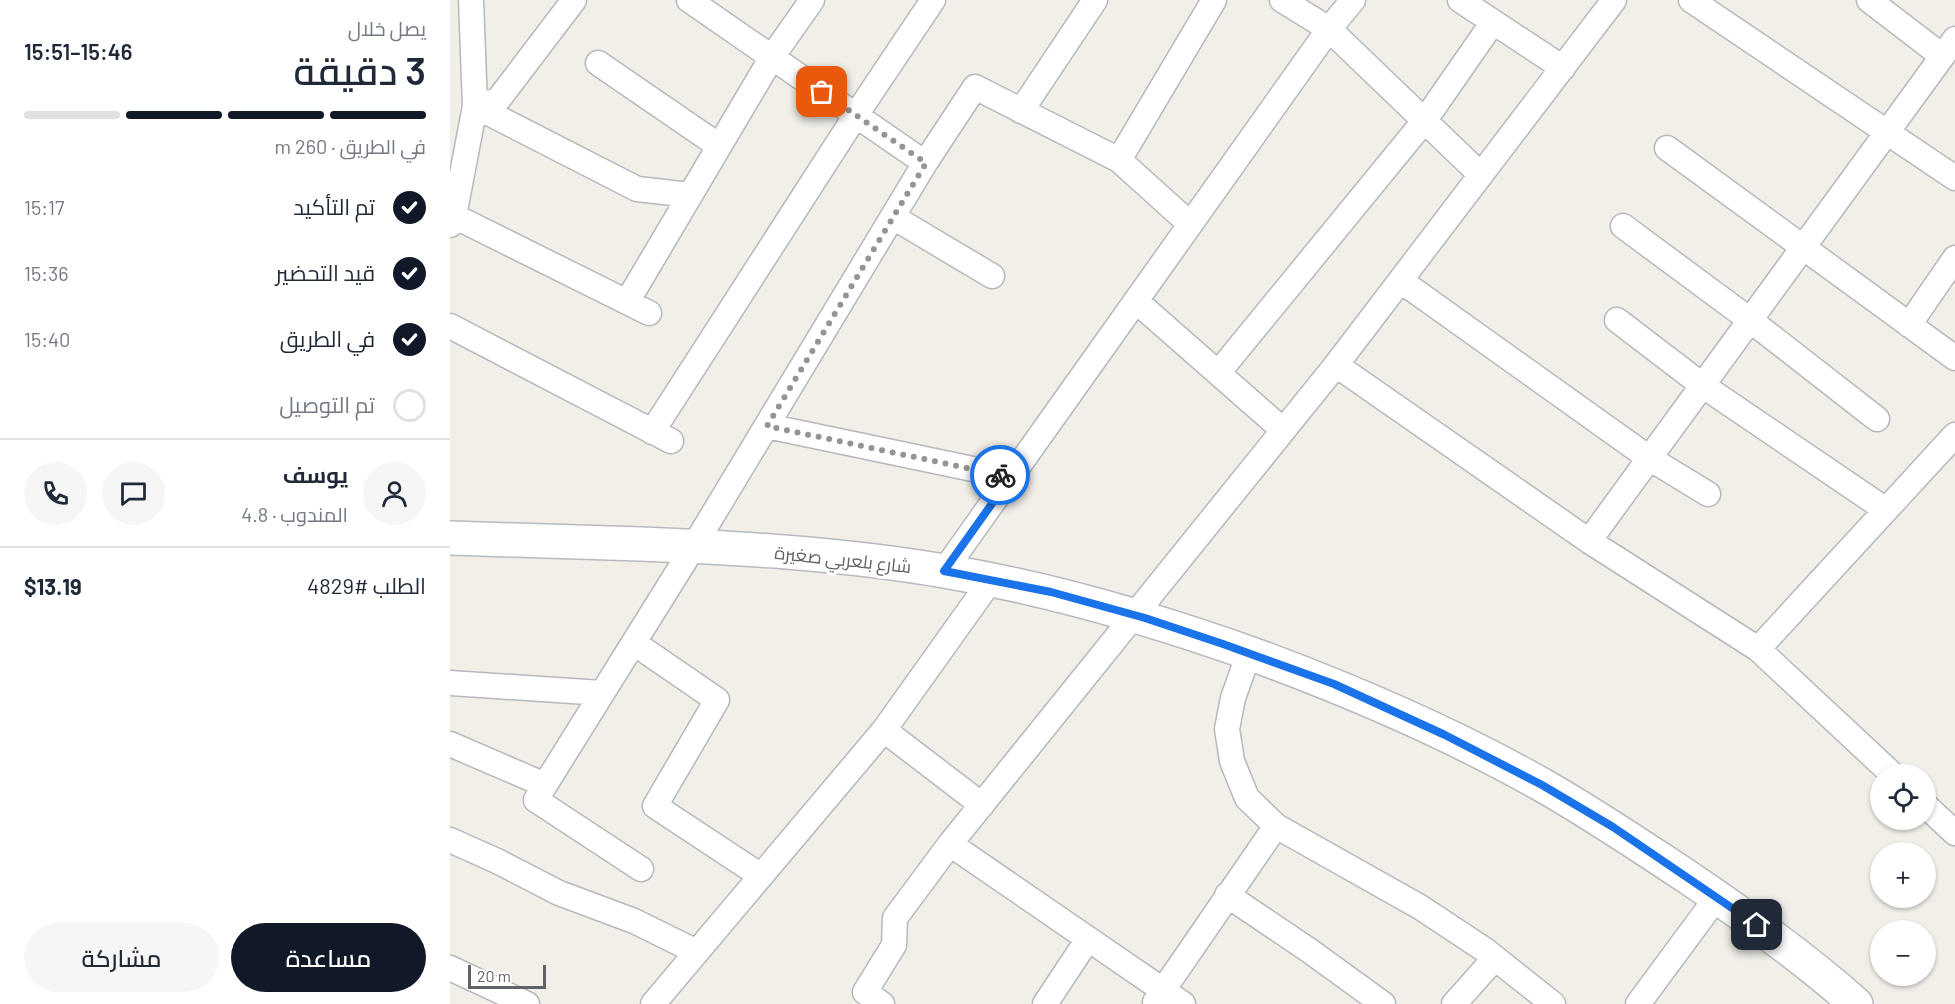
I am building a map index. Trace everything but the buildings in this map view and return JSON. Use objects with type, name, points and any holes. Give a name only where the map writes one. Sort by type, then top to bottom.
[{"type":"main road","name":"شارع بلعربي صغيرة","points":[[450,538],[694,546],[830,556],[944,571],[1051,592],[1134,615],[1249,653],[1334,684],[1445,735],[1542,785],[1613,827],[1717,897],[1795,953],[1853,1002]]},
{"type":"street","points":[[471,0],[475,106],[452,221],[649,313]]},
{"type":"street","points":[[475,106],[498,100],[574,0]]},
{"type":"street","points":[[627,302],[772,57],[812,0]]},
{"type":"street","points":[[450,326],[662,436],[856,115],[933,0]]},
{"type":"street","points":[[1021,111],[1095,0]]},
{"type":"street","points":[[1119,160],[1214,0]]},
{"type":"street","points":[[1282,0],[1329,29],[1481,174]]},
{"type":"street","points":[[944,571],[1329,29],[1353,0]]},
{"type":"street","points":[[1460,0],[1563,68]]},
{"type":"street","points":[[882,1004],[865,992],[894,945],[895,918],[950,844],[1336,365],[1614,0]]},
{"type":"street","points":[[1692,0],[1955,178]]},
{"type":"street","points":[[1589,541],[1949,47],[1869,0]]},
{"type":"street","points":[[691,1],[926,163]]},
{"type":"street","points":[[1218,373],[1425,120],[1493,22]]},
{"type":"street","points":[[598,63],[719,146]]},
{"type":"street","points":[[641,869],[536,800],[694,546],[893,216],[975,87],[1119,160],[1190,224]]},
{"type":"street","points":[[475,106],[637,189],[690,195]]},
{"type":"street","points":[[1667,148],[1955,358]]},
{"type":"street","points":[[893,216],[992,276]]},
{"type":"street","points":[[1623,226],[1750,320],[1877,419]]},
{"type":"street","points":[[1909,325],[1955,258]]},
{"type":"street","points":[[1401,281],[1649,458],[1708,494]]},
{"type":"street","points":[[1136,301],[1283,430]]},
{"type":"street","points":[[1617,320],[1702,385],[1886,510]]},
{"type":"street","points":[[1336,365],[1589,541],[1758,649],[1881,764]]},
{"type":"street","points":[[767,426],[1011,477]]},
{"type":"street","points":[[1758,649],[1955,435]]},
{"type":"street","points":[[653,1004],[884,730],[991,580]]},
{"type":"street","points":[[634,643],[717,700],[655,806],[761,876]]},
{"type":"street","points":[[1249,653],[1233,698],[1227,729],[1232,761],[1247,798],[1276,826],[1420,907],[1495,958],[1553,1004]]},
{"type":"street","points":[[450,683],[602,693]]},
{"type":"street","points":[[884,730],[982,804]]},
{"type":"street","points":[[450,744],[545,785]]},
{"type":"street","points":[[1936,815],[1955,833]]},
{"type":"street","points":[[1158,997],[1276,826]]},
{"type":"street","points":[[450,840],[559,893],[634,921],[697,952]]},
{"type":"street","points":[[950,844],[1088,939],[1158,997],[1183,1004]]},
{"type":"street","points":[[1227,896],[1310,951],[1383,1004]]},
{"type":"street","points":[[1638,1004],[1717,897]]},
{"type":"street","points":[[1045,1004],[1088,939]]},
{"type":"street","points":[[1454,1004],[1495,958]]},
{"type":"street","points":[[450,968],[527,1004]]},
{"type":"way so far","points":[[822,92],[926,163],[767,426],[1000,475]]},
{"type":"route","points":[[1000,475],[1011,477],[944,571],[1051,592],[1145,618],[1334,684],[1445,735],[1542,785],[1613,827],[1757,925]]}]
